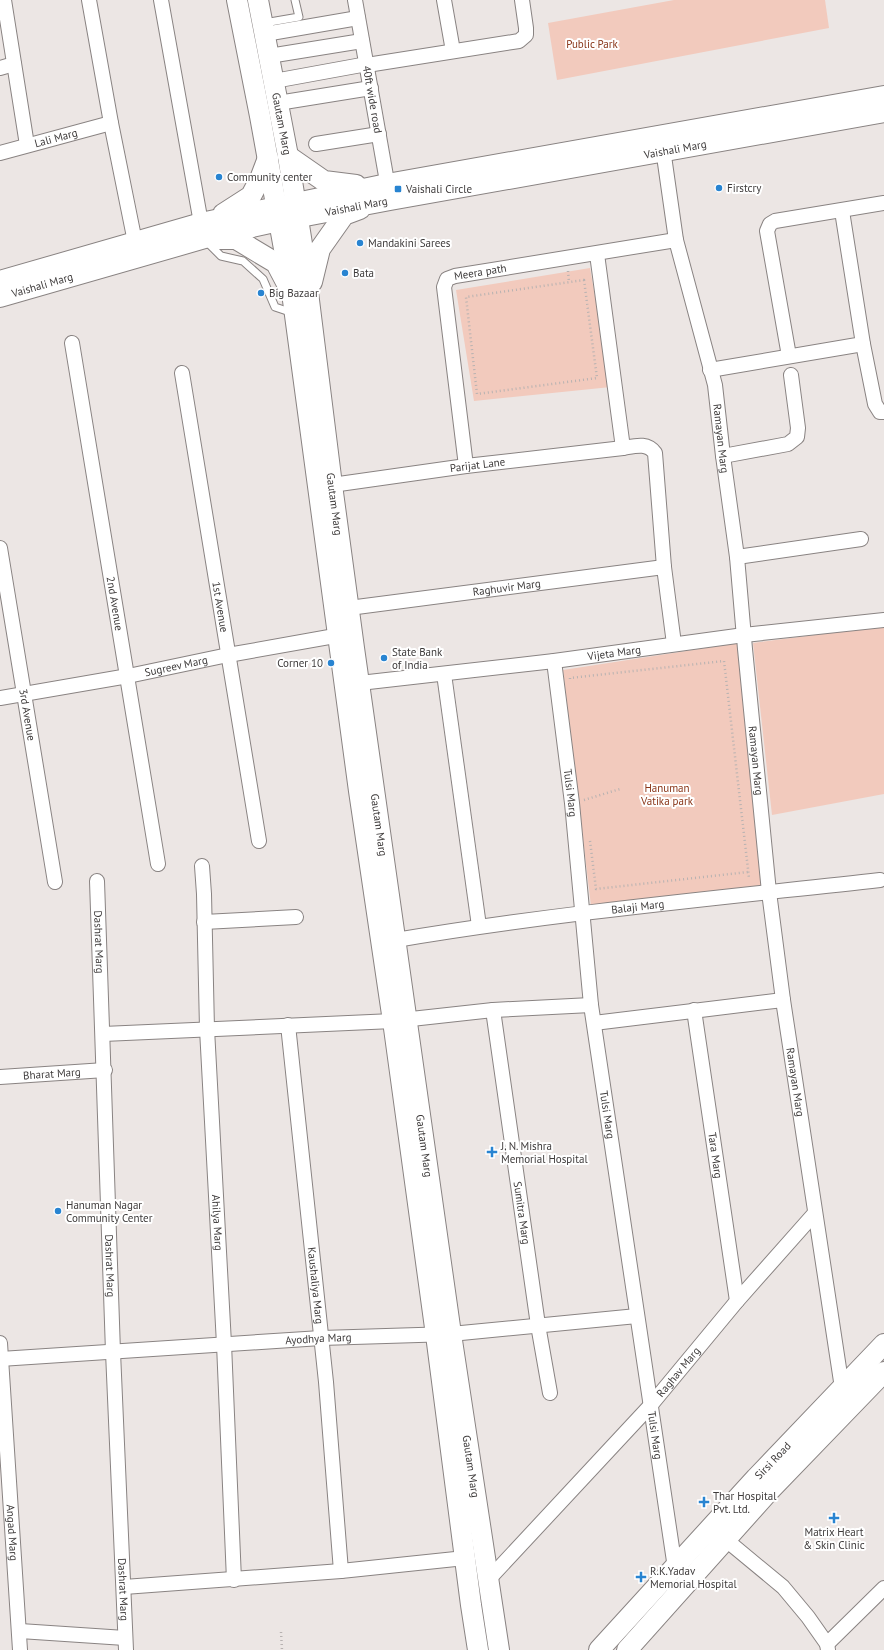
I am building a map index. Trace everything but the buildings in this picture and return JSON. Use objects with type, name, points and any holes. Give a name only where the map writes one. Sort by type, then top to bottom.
[{"type":"street","points":[[4,0],[27,145]]},
{"type":"street","points":[[89,0],[111,123],[137,249]]},
{"type":"street","points":[[161,0],[206,227]]},
{"type":"street","name":"Gautam Marg","points":[[237,0],[268,158],[288,212]]},
{"type":"street","name":"Gautam Marg","points":[[258,0],[288,156],[288,212],[332,485],[349,608],[345,634]]},
{"type":"street","name":"40ft wide road","points":[[355,0],[379,134],[382,193]]},
{"type":"street","points":[[444,0],[453,51]]},
{"type":"street","points":[[274,81],[519,41],[526,35],[522,0]]},
{"type":"street","points":[[243,30],[358,18]]},
{"type":"street","points":[[269,56],[362,40]]},
{"type":"street","points":[[0,68],[14,64]]},
{"type":"street","points":[[278,103],[371,88]]},
{"type":"street","name":"Vaishali Marg","points":[[662,144],[884,96]]},
{"type":"street","name":"Vaishali Marg","points":[[0,297],[137,249],[206,227],[382,193],[662,144],[884,112]]},
{"type":"street","name":"Lali Marg","points":[[0,153],[111,123]]},
{"type":"street","points":[[316,144],[379,134]]},
{"type":"street","name":"Ramayan Marg","points":[[662,144],[676,240],[715,385],[737,557],[769,892],[783,1000],[842,1388]]},
{"type":"street","points":[[288,156],[324,181],[382,193]]},
{"type":"street","points":[[206,227],[251,196],[260,179],[268,158]]},
{"type":"street","points":[[206,227],[236,240],[276,263],[300,292],[320,249],[344,215],[382,193]]},
{"type":"street","points":[[789,356],[767,231],[770,224],[775,221],[884,204]]},
{"type":"street","points":[[842,211],[863,344],[875,404],[880,412],[884,412]]},
{"type":"street","name":"Meera path","points":[[466,466],[444,287],[447,279],[455,276],[676,240]]},
{"type":"street","name":"Vaishali Marg","points":[[0,281],[137,249]]},
{"type":"street","points":[[597,254],[623,448]]},
{"type":"street","name":"Gautam Marg","points":[[300,292],[295,314],[345,634],[400,1020],[443,1334],[465,1558],[478,1650]]},
{"type":"street","name":"2nd Avenue","points":[[72,343],[158,864]]},
{"type":"street","points":[[710,370],[863,344]]},
{"type":"street","name":"1st Avenue","points":[[182,373],[260,841]]},
{"type":"street","points":[[723,456],[788,444],[798,437],[791,375]]},
{"type":"street","name":"Parijat Lane","points":[[332,485],[466,466],[644,445],[651,448],[655,453],[664,567],[674,644]]},
{"type":"street","points":[[737,557],[862,539]]},
{"type":"street","name":"3rd Avenue","points":[[0,548],[54,882]]},
{"type":"street","name":"Raghuvir Marg","points":[[349,608],[664,567]]},
{"type":"street","name":"Vijeta Marg","points":[[352,684],[554,661],[744,635],[884,620]]},
{"type":"street","name":"Sugreev Marg","points":[[0,698],[128,676],[228,655],[345,634]]},
{"type":"street","name":"Tulsi Marg","points":[[554,661],[578,801],[581,912],[591,1005],[636,1316],[675,1568]]},
{"type":"street","points":[[444,674],[479,926]]},
{"type":"street","name":"Gautam Marg","points":[[352,684],[396,940],[400,1020]]},
{"type":"street","name":"Ahilya Marg","points":[[202,866],[207,1029],[224,1344],[234,1580]]},
{"type":"street","name":"Balaji Marg","points":[[396,940],[479,926],[581,912],[880,880]]},
{"type":"street","name":"Dashrat Marg","points":[[97,881],[105,1070],[113,1352],[126,1644]]},
{"type":"street","points":[[204,922],[296,917]]},
{"type":"street","points":[[594,1023],[783,1000]]},
{"type":"street","points":[[103,1034],[400,1020],[493,1010],[591,1005]]},
{"type":"street","name":"Sumitra Marg","points":[[493,1010],[538,1325],[550,1393]]},
{"type":"street","name":"Tara Marg","points":[[694,1010],[737,1301]]},
{"type":"street","name":"Kaushaliya Marg","points":[[288,1025],[321,1338],[341,1571]]},
{"type":"street","name":"Bharat Marg","points":[[0,1076],[105,1070]]},
{"type":"street","name":"Raghav Marg","points":[[488,1580],[650,1406],[737,1301],[815,1213]]},
{"type":"street","name":"Ayodhya Marg","points":[[0,1359],[321,1338],[443,1334],[636,1316]]},
{"type":"street","name":"Gautam Marg","points":[[443,1334],[488,1580],[499,1650]]},
{"type":"street","name":"Angad Marg","points":[[0,1343],[20,1631],[20,1650]]},
{"type":"street","name":"Sirsi Road","points":[[627,1650],[719,1533],[756,1478],[884,1344]]},
{"type":"street","name":"Sirsi Road","points":[[599,1650],[675,1568],[770,1490],[884,1372]]},
{"type":"street","points":[[719,1533],[783,1587],[808,1617],[827,1647],[884,1588]]},
{"type":"street","points":[[124,1587],[341,1571],[465,1558]]},
{"type":"street","points":[[20,1631],[126,1644]]},
{"type":"lane","points":[[264,29],[298,16],[295,0]]},
{"type":"lane","points":[[206,227],[221,256],[243,261],[264,279],[275,307],[295,314]]},
{"type":"path","points":[[584,280],[597,378],[477,394],[466,297],[584,280]]},
{"type":"path","points":[[571,685],[570,678],[724,661],[749,878]]},
{"type":"path","points":[[578,801],[620,788]]},
{"type":"path","points":[[578,801],[586,807]]},
{"type":"path","points":[[590,837],[596,889],[748,872]]},
{"type":"path","points":[[281,1632],[282,1650]]},
{"type":"green space","name":"Public Park","points":[[674,0],[825,0],[829,28],[557,80],[548,23]]},
{"type":"green space","points":[[590,268],[611,387],[474,401],[456,290]]},
{"type":"green space","points":[[884,626],[884,794],[772,815],[753,643]]},
{"type":"green space","name":"Hanuman Vatika park","points":[[738,643],[768,887],[591,906],[563,670]]},
{"type":"place","name":"Community center","points":[[219,177]]},
{"type":"place","name":"Firstcry","points":[[719,188]]},
{"type":"place","name":"Vaishali Circle","points":[[398,189]]},
{"type":"place","name":"Mandakini Sarees","points":[[360,243]]},
{"type":"place","name":"Bata","points":[[345,273]]},
{"type":"place","name":"Big Bazaar","points":[[261,293]]},
{"type":"place","name":"State Bank of India","points":[[384,658]]},
{"type":"place","name":"Corner 10","points":[[331,663]]},
{"type":"place","name":"J. N. Mishra Memorial Hospital","points":[[492,1152]]},
{"type":"place","name":"Hanuman Nagar Community Center","points":[[58,1211]]},
{"type":"place","name":"Thar Hospital Pvt. Ltd.","points":[[704,1502]]},
{"type":"place","name":"Matrix Heart & Skin Clinic","points":[[834,1518]]},
{"type":"place","name":"R.K.Yadav Memorial Hospital","points":[[641,1577]]}]
